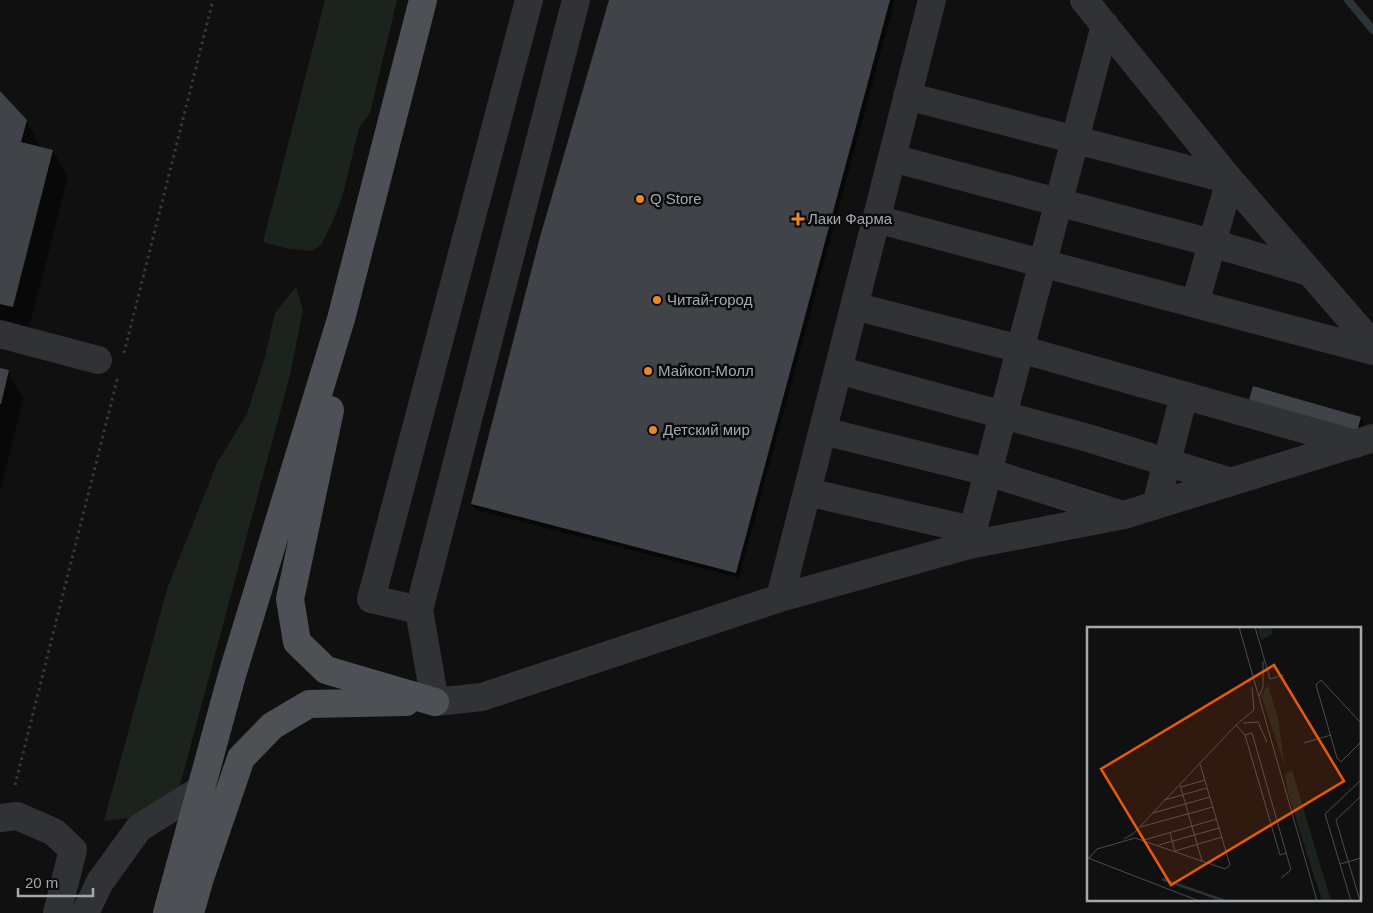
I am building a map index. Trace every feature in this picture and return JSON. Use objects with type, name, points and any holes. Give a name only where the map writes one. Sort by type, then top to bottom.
[{"type":"main road","points":[[167,913],[232,675],[341,319],[423,0]]},
{"type":"main road","points":[[341,319],[330,409],[290,599],[297,642],[326,670],[435,702]]},
{"type":"main road","points":[[190,913],[241,758],[272,726],[309,704],[435,702]]},
{"type":"street","points":[[419,610],[370,599],[529,0]]},
{"type":"street","points":[[576,0],[419,610],[435,702],[482,697],[971,537],[1124,515],[1365,441]]},
{"type":"street","points":[[780,598],[932,0]]},
{"type":"street","points":[[1084,0],[1230,180],[1373,345]]},
{"type":"street","points":[[971,537],[1105,25]]},
{"type":"street","points":[[907,96],[1230,180]]},
{"type":"street","points":[[892,158],[1212,242],[1309,272]]},
{"type":"street","points":[[1195,304],[1230,180]]},
{"type":"street","points":[[876,219],[1373,351]]},
{"type":"street","points":[[854,306],[1020,349],[1184,395],[1365,441]]},
{"type":"street","points":[[0,334],[113,364]]},
{"type":"street","points":[[838,370],[1003,414],[1231,482]]},
{"type":"street","points":[[1156,505],[1184,395]]},
{"type":"street","points":[[823,431],[988,472],[1124,515]]},
{"type":"street","points":[[807,492],[971,537]]},
{"type":"street","points":[[85,913],[100,882],[139,828],[200,790]]},
{"type":"street","points":[[0,818],[17,816],[54,832],[73,850],[57,913]]},
{"type":"path","points":[[15,785],[113,364],[213,0]]},
{"type":"shaded area","points":[[325,0],[397,0],[370,113],[359,128],[343,194],[333,221],[321,245],[312,251],[290,249],[263,242]]},
{"type":"shaded area","points":[[296,287],[303,310],[290,375],[179,789],[139,817],[104,821],[167,589],[217,463],[247,414],[265,357],[275,313]]},
{"type":"building","name":"Майкоп-Молл","points":[[609,0],[890,0],[736,573],[471,504],[540,237]]},
{"type":"building","points":[[0,91],[27,120],[21,142],[53,150],[13,307],[0,304]]},
{"type":"building","points":[[0,368],[9,370],[1,404],[0,404]]},
{"type":"building","points":[[1253,386],[1361,417],[1356,435],[1248,404]]},
{"type":"waterway","points":[[1348,0],[1373,30]]},
{"type":"place","name":"Q Store","points":[[640,199]]},
{"type":"place","name":"Лаки Фарма","points":[[798,219]]},
{"type":"place","name":"Читай-город","points":[[657,300]]},
{"type":"place","name":"Майкоп-Молл","points":[[648,371]]},
{"type":"place","name":"Детский мир","points":[[653,430]]}]
